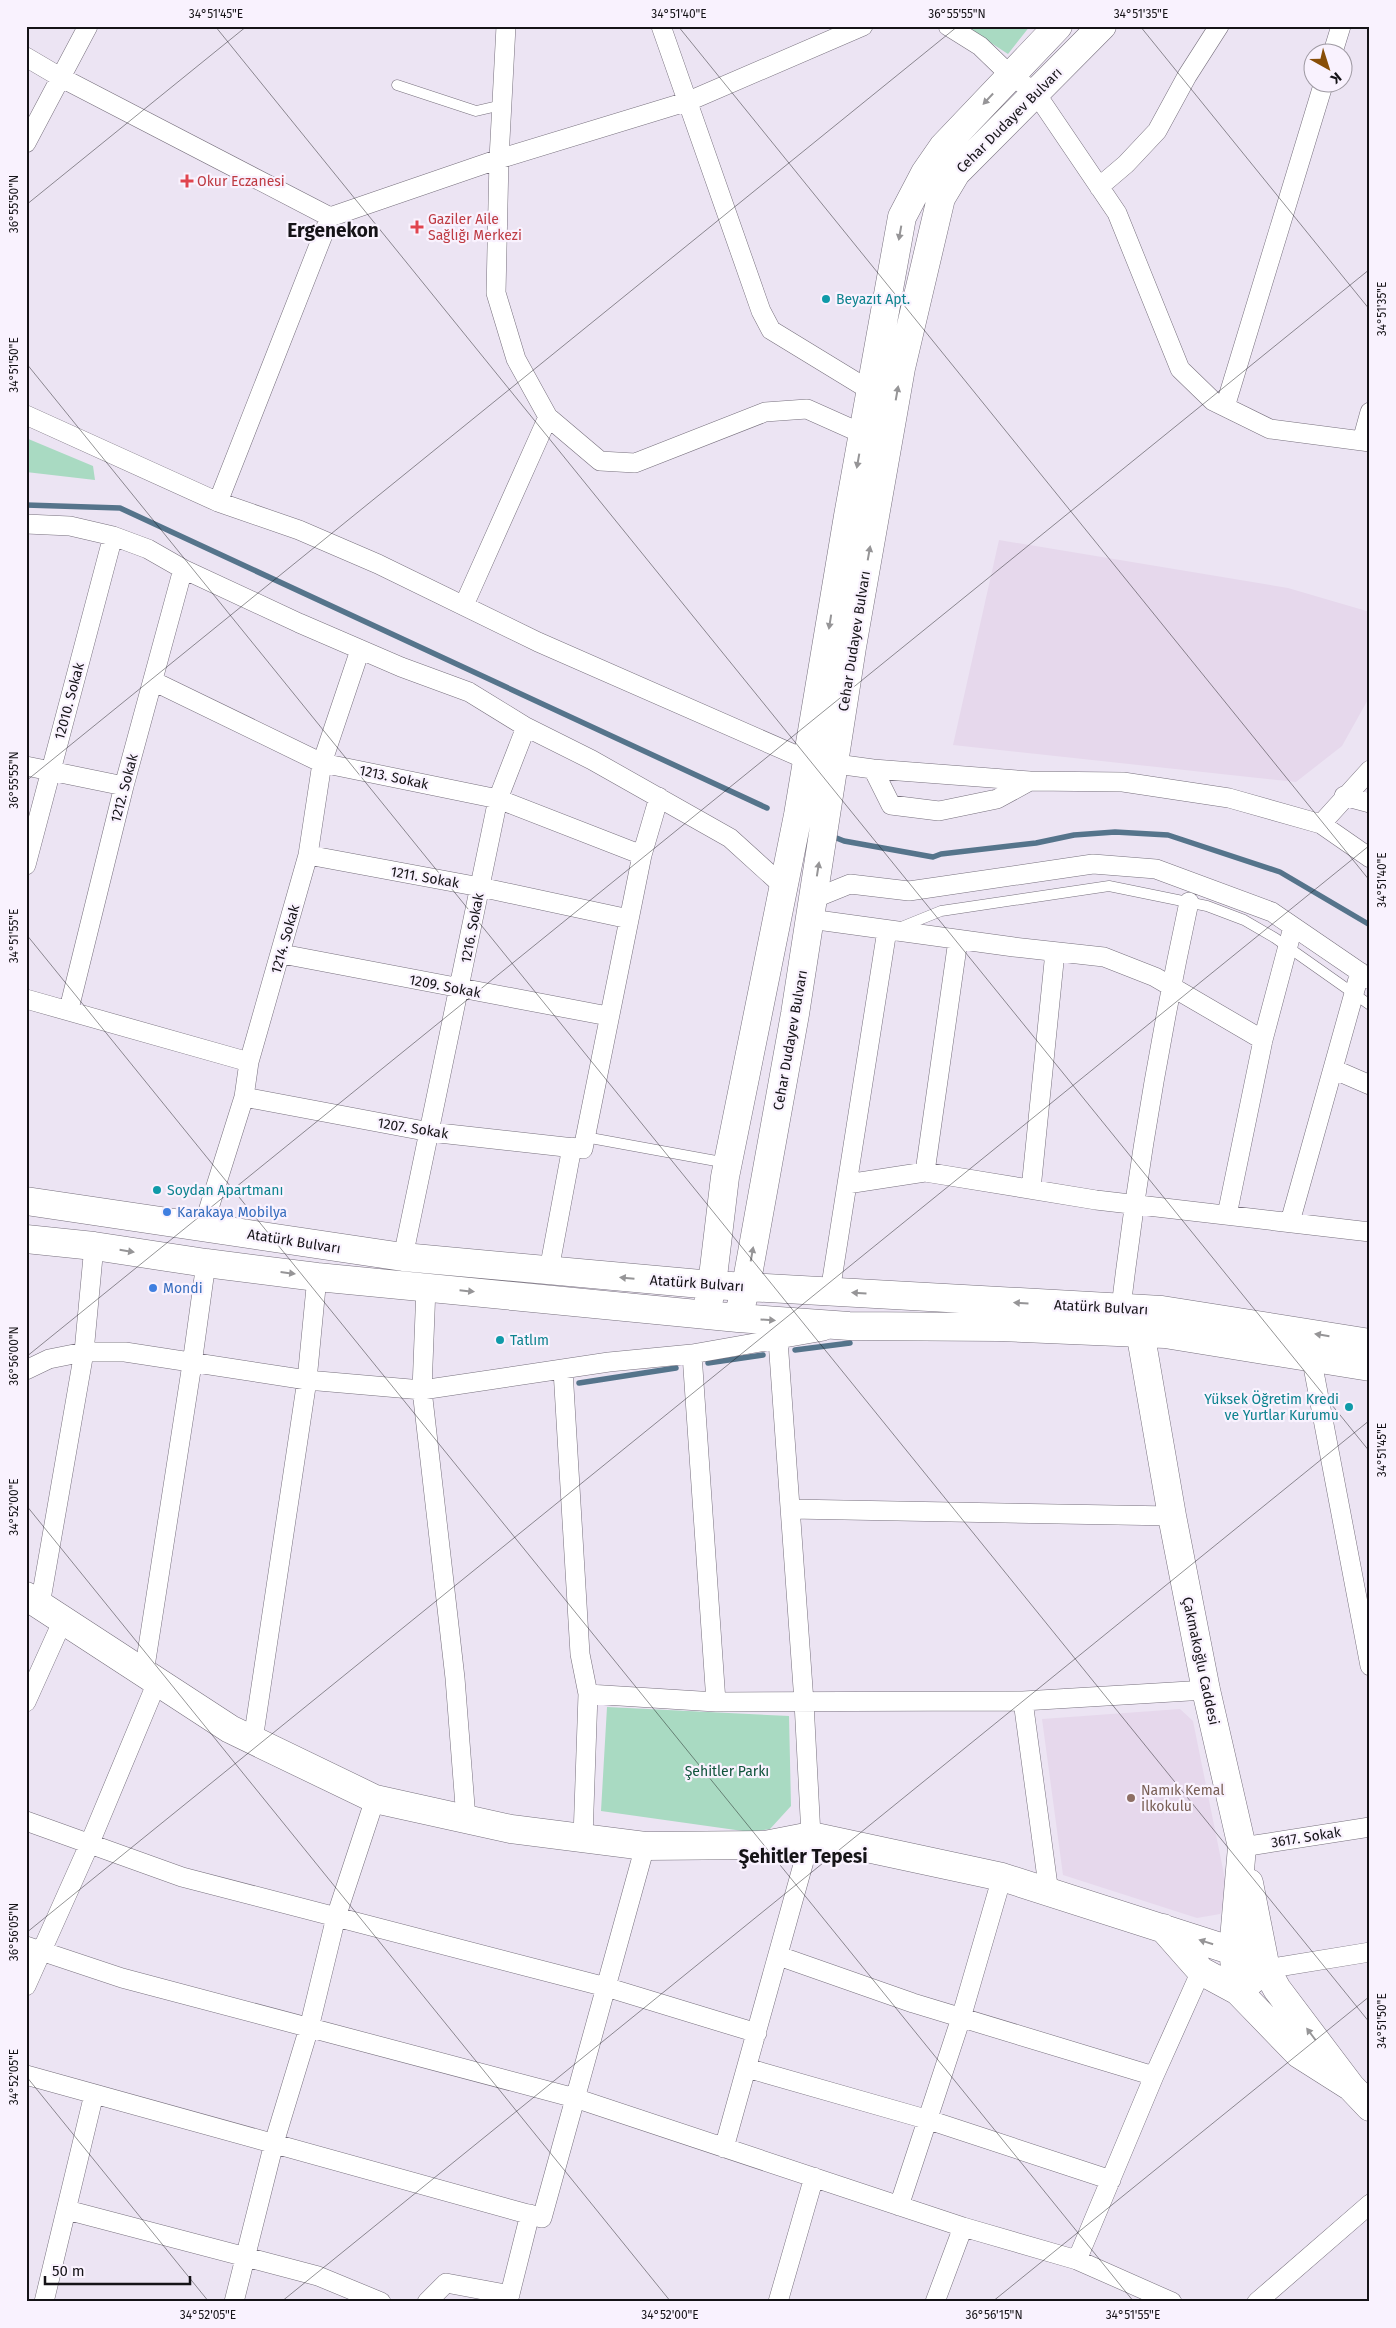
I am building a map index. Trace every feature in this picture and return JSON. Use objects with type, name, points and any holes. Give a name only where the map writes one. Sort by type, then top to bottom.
[{"type":"street","points":[[26,144],[88,26]]},
{"type":"street","points":[[506,26],[499,159],[496,293],[516,358],[548,417],[600,461],[635,463],[765,412],[807,410],[863,434]]},
{"type":"street","points":[[662,26],[761,311],[771,330],[871,391]]},
{"type":"street","points":[[26,57],[60,78],[330,217],[499,159],[689,101],[863,26]]},
{"type":"street","points":[[948,26],[980,46],[1010,75],[1035,92],[1117,213],[1180,369],[1213,401],[1270,428],[1366,441],[1370,412]]},
{"type":"street","name":"Cehar Dudayev Bulvarı","points":[[706,1314],[712,1285],[728,1163],[784,887],[902,217],[925,173],[943,147],[1058,26]]},
{"type":"street","name":"Cehar Dudayev Bulvarı","points":[[738,1318],[746,1286],[795,1014],[834,765],[901,368],[941,198],[956,173],[1102,26]]},
{"type":"street","points":[[1099,187],[1126,164],[1157,130],[1219,26]]},
{"type":"street","points":[[1336,42],[1341,26]]},
{"type":"street","points":[[1225,407],[1321,92]]},
{"type":"street","points":[[218,502],[330,217]]},
{"type":"street","points":[[26,415],[218,502],[299,530],[538,642],[807,760],[873,769],[1030,781],[1123,782],[1229,798],[1321,824],[1370,858]]},
{"type":"street","points":[[464,606],[548,417]]},
{"type":"street","points":[[26,524],[70,526],[113,536],[148,549],[183,569],[299,623],[360,650],[469,692],[526,727],[659,797],[730,838],[784,887]]},
{"type":"street","name":"12010. Sokak","points":[[26,865],[113,536]]},
{"type":"street","name":"1212. Sokak","points":[[69,1009],[124,786],[183,569]]},
{"type":"street","name":"1214. Sokak","points":[[203,1227],[244,1097],[249,1062],[282,954],[308,855],[322,763],[360,650]]},
{"type":"street","name":"1213. Sokak","points":[[153,681],[322,763],[498,799],[642,856]]},
{"type":"street","name":"1216. Sokak","points":[[402,1257],[460,989],[498,799],[526,727]]},
{"type":"street","points":[[26,766],[124,786]]},
{"type":"street","points":[[873,769],[891,805],[939,811],[996,799],[1030,781]]},
{"type":"street","points":[[1321,824],[1344,796],[1370,770]]},
{"type":"street","points":[[1344,796],[1370,803]]},
{"type":"street","points":[[549,1270],[580,1144],[642,856],[659,797]]},
{"type":"street","name":"1211. Sokak","points":[[308,855],[480,887],[628,919]]},
{"type":"street","points":[[811,909],[850,884],[909,891],[1093,864],[1156,868],[1272,912],[1365,976],[1354,994],[1290,1222]]},
{"type":"street","points":[[1121,1308],[1133,1204],[1171,987],[1189,902]]},
{"type":"street","points":[[811,909],[890,930],[1104,957],[1155,977],[1263,1040]]},
{"type":"street","points":[[1227,1215],[1263,1040],[1293,926]]},
{"type":"street","points":[[830,1292],[890,930]]},
{"type":"street","points":[[925,1172],[958,940]]},
{"type":"street","points":[[1031,1189],[1055,952]]},
{"type":"street","name":"1209. Sokak","points":[[282,954],[608,1016]]},
{"type":"street","points":[[26,999],[69,1009],[249,1062]]},
{"type":"street","points":[[1333,1069],[1370,1085]]},
{"type":"street","name":"1207. Sokak","points":[[244,1097],[430,1132],[580,1144]]},
{"type":"street","points":[[847,1184],[925,1172],[1133,1204],[1370,1232]]},
{"type":"street","name":"Atatürk Bulvarı","points":[[26,1201],[402,1257],[712,1285],[1162,1310],[1370,1343]]},
{"type":"street","name":"Atatürk Bulvarı","points":[[26,1239],[94,1246],[206,1263],[317,1276],[738,1318],[849,1326],[1140,1331],[1312,1356],[1370,1367]]},
{"type":"street","points":[[94,1246],[84,1352],[33,1600],[230,1729],[375,1799],[511,1829],[645,1846],[765,1845],[810,1836],[1002,1877],[1233,1951],[1266,1969]]},
{"type":"street","points":[[26,1986],[34,1948],[89,1845],[150,1677],[206,1263]]},
{"type":"street","points":[[253,1740],[307,1380],[317,1276]]},
{"type":"street","points":[[426,1287],[422,1390],[455,1678],[466,1819]]},
{"type":"street","points":[[26,1370],[49,1359],[84,1352],[125,1352],[192,1364],[307,1380],[422,1390],[609,1362],[692,1354],[849,1326]]},
{"type":"street","name":"Çakmakoğlu Caddesi","points":[[1140,1331],[1172,1516],[1206,1690],[1242,1847],[1233,1951],[1238,1991]]},
{"type":"street","points":[[724,2148],[779,1956],[810,1836],[804,1702],[778,1340]]},
{"type":"street","points":[[692,1354],[716,1702]]},
{"type":"street","points":[[1312,1356],[1370,1666]]},
{"type":"street","points":[[563,1370],[580,1654],[588,1694],[583,1838]]},
{"type":"street","points":[[791,1509],[1172,1516]]},
{"type":"street","points":[[26,1702],[63,1620]]},
{"type":"street","points":[[588,1694],[716,1702],[1023,1701],[1206,1690]]},
{"type":"street","points":[[1023,1701],[1049,1893]]},
{"type":"street","points":[[234,2302],[274,2143],[309,2028],[336,1917],[375,1799]]},
{"type":"street","points":[[26,1821],[182,1877],[606,1987],[756,2033]]},
{"type":"street","name":"3617. Sokak","points":[[1242,1847],[1370,1827]]},
{"type":"street","points":[[26,2075],[542,2218],[645,1846]]},
{"type":"street","points":[[1242,1847],[1266,1969],[1277,1989],[1351,2087],[1370,2107]]},
{"type":"street","points":[[899,2206],[929,2120],[961,2018],[1002,1877]]},
{"type":"street","points":[[1163,1928],[1201,1971],[1238,1991],[1299,2054],[1351,2087]]},
{"type":"street","points":[[34,1948],[122,1978],[575,2098],[899,2206],[1076,2260],[1172,2302]]},
{"type":"street","points":[[1238,1991],[1266,1969],[1370,1952]]},
{"type":"street","points":[[779,1956],[913,2003],[1154,2076]]},
{"type":"street","points":[[1076,2260],[1201,1971]]},
{"type":"street","points":[[747,2068],[929,2120],[1111,2180]]},
{"type":"street","points":[[44,2302],[94,2094]]},
{"type":"street","points":[[778,2302],[814,2178]]},
{"type":"street","points":[[1257,2302],[1370,2204]]},
{"type":"street","points":[[66,2210],[318,2276],[381,2302]]},
{"type":"street","points":[[427,2302],[446,2283],[509,2298],[530,2214]]},
{"type":"street","points":[[934,2302],[964,2227]]},
{"type":"lane","points":[[397,85],[476,111],[502,105]]},
{"type":"lane","points":[[890,930],[941,911],[1109,886],[1207,906],[1244,920],[1288,947],[1370,1005]]},
{"type":"lane","points":[[580,1144],[728,1163]]},
{"type":"shaded area","points":[[999,540],[1288,588],[1370,612],[1370,696],[1342,746],[1296,782],[953,745]]},
{"type":"shaded area","name":"Namık Kemal İlkokulu","points":[[1180,1709],[1193,1721],[1229,1899],[1220,1914],[1197,1918],[1063,1875],[1042,1719]]},
{"type":"green space","points":[[965,26],[1030,26],[1008,54]]},
{"type":"green space","points":[[26,438],[93,466],[95,480],[26,472]]},
{"type":"green space","name":"Şehitler Parkı","points":[[607,1707],[789,1716],[791,1806],[770,1829],[750,1832],[601,1811]]},
{"type":"waterway","points":[[26,505],[120,508],[767,808]]},
{"type":"waterway","points":[[834,837],[844,841],[933,857],[941,854],[1036,843],[1074,835],[1115,832],[1168,835],[1280,872],[1370,925]]},
{"type":"waterway","points":[[795,1350],[850,1343]]},
{"type":"waterway","points":[[708,1363],[763,1355]]},
{"type":"waterway","points":[[579,1383],[676,1368]]},
{"type":"place","name":"Okur Eczanesi","points":[[187,181]]},
{"type":"place","name":"Gaziler Aile Sağlığı Merkezi","points":[[417,227]]},
{"type":"place","name":"Beyazıt Apt.","points":[[826,299]]},
{"type":"place","name":"Soydan Apartmanı","points":[[157,1190]]},
{"type":"place","name":"Karakaya Mobilya","points":[[167,1212]]},
{"type":"place","name":"Mondi","points":[[153,1288]]},
{"type":"place","name":"Tatlım","points":[[500,1340]]},
{"type":"place","name":"Yüksek Öğretim Kredi ve Yurtlar Kurumu","points":[[1349,1407]]},
{"type":"place","name":"Namık Kemal İlkokulu","points":[[1131,1798]]},
{"type":"district","name":"Ergenekon","points":[[333,230]]},
{"type":"district","name":"Şehitler Tepesi","points":[[803,1856]]}]
